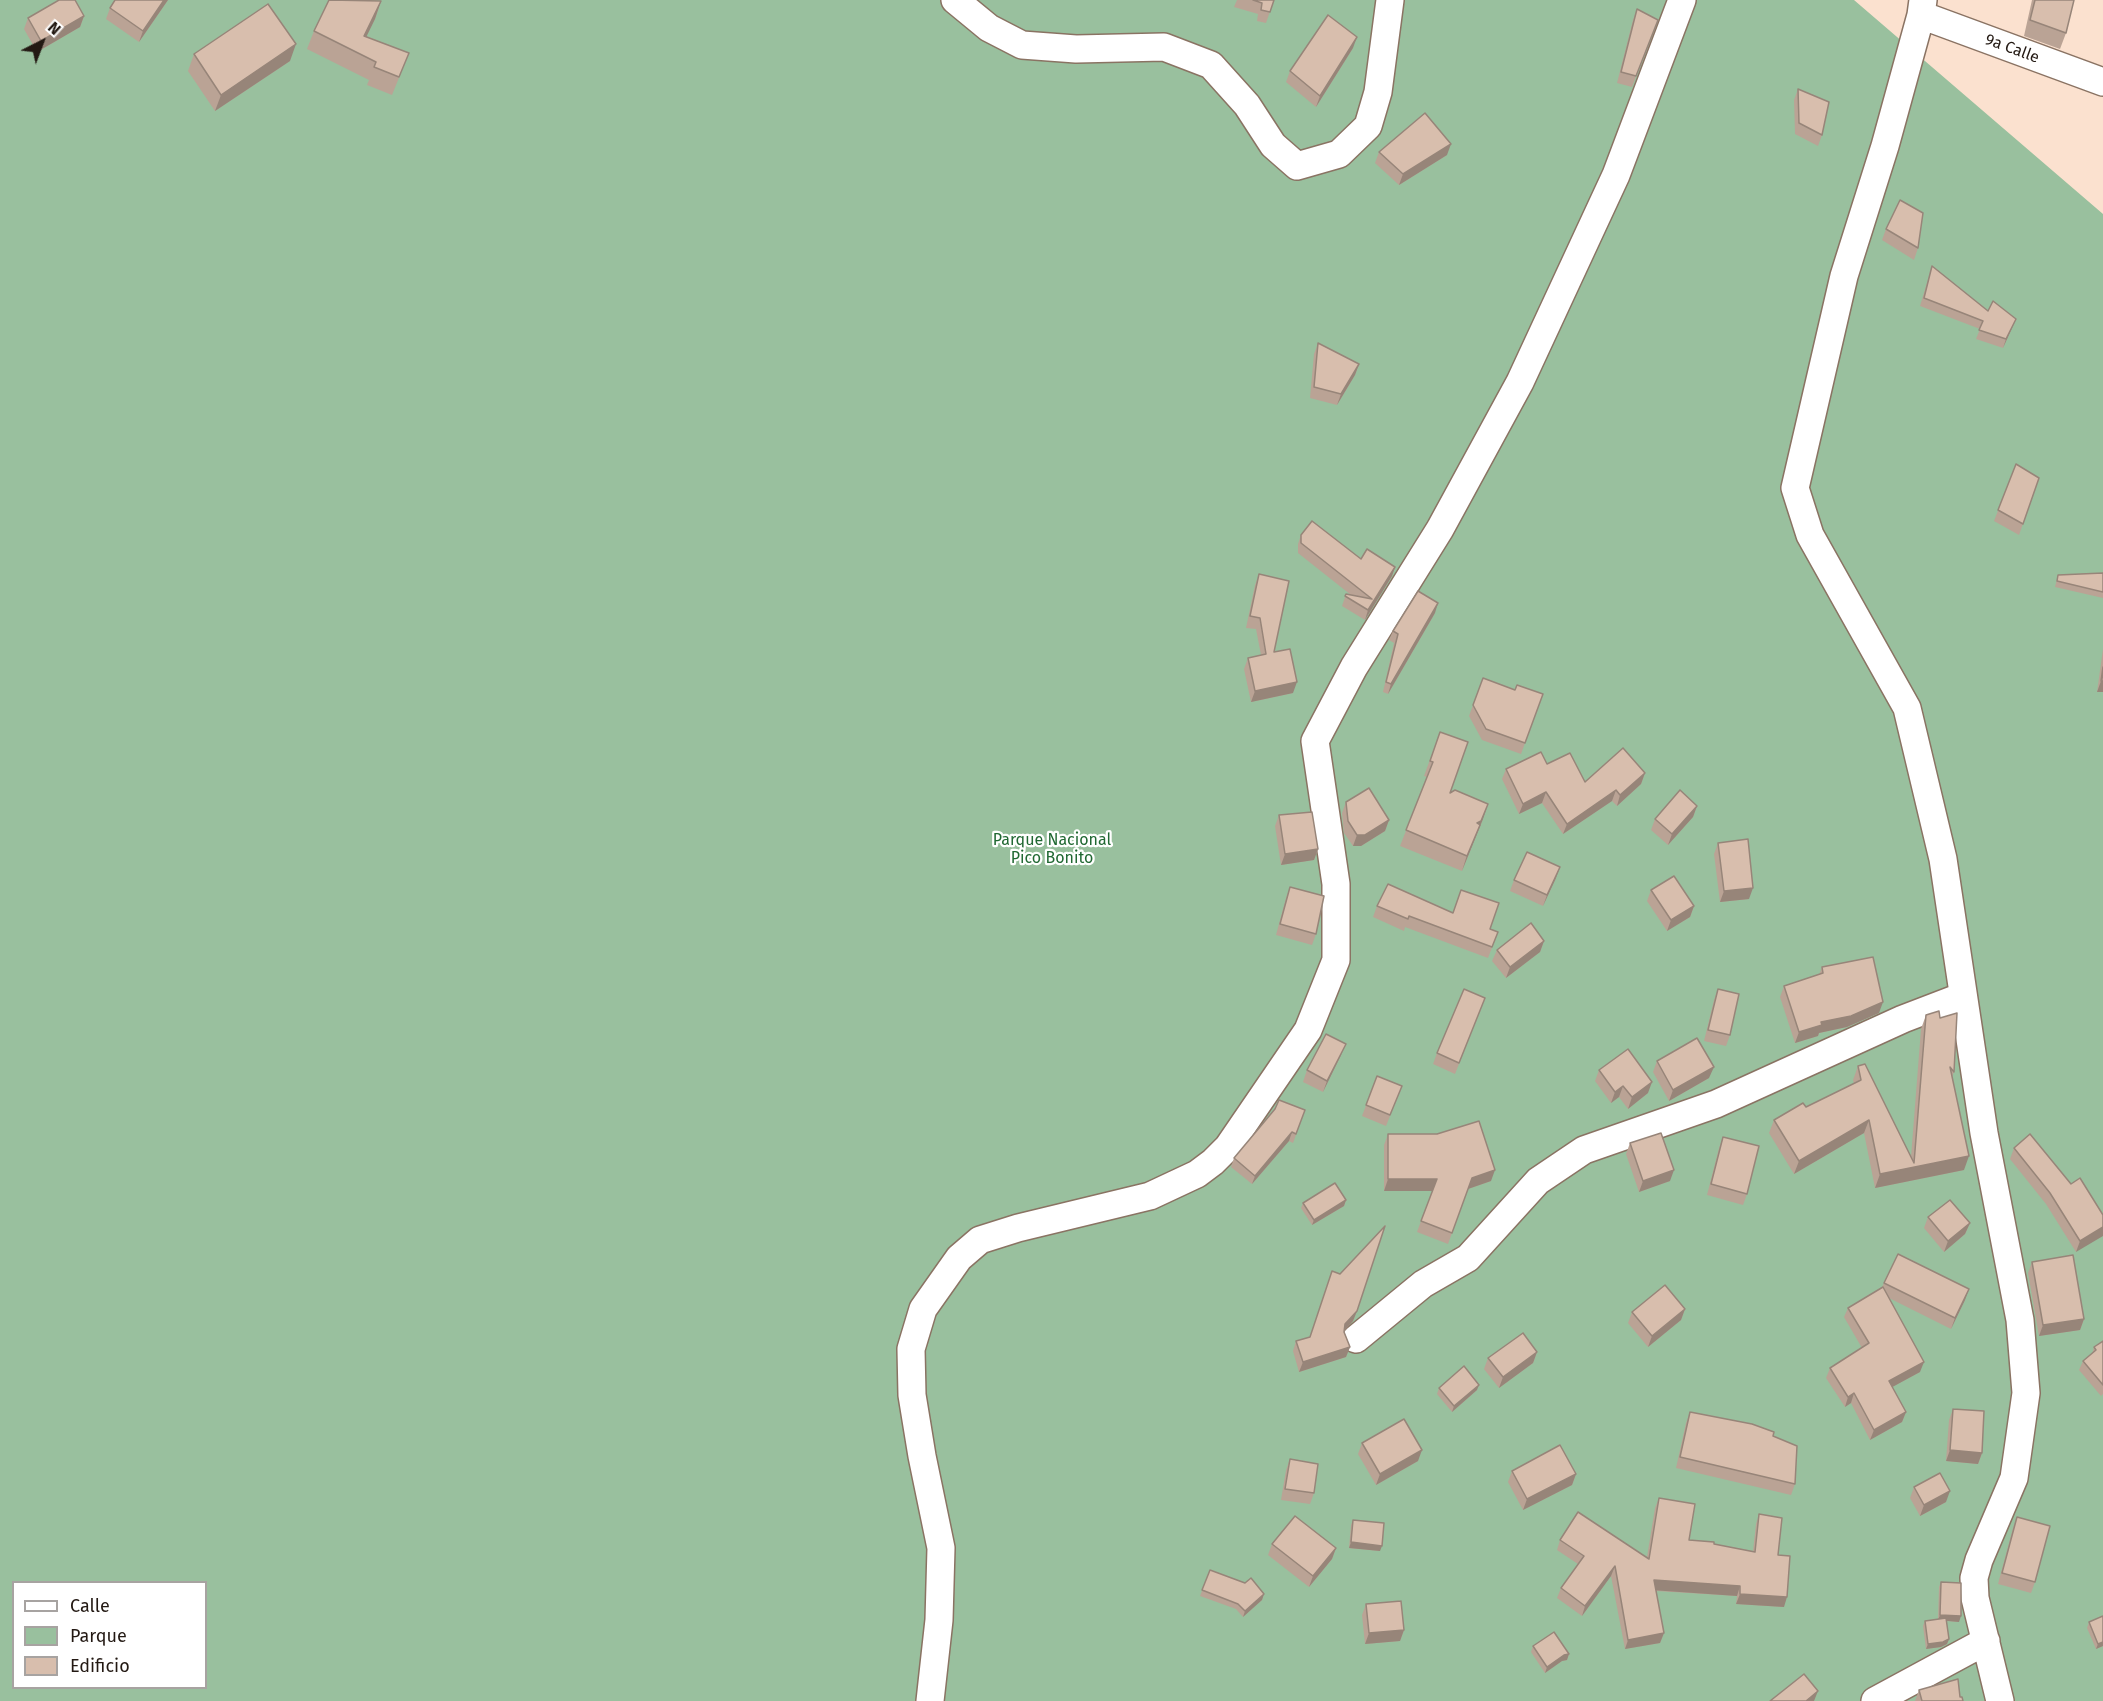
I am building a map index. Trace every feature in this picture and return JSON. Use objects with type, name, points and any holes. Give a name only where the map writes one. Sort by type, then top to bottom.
[{"type":"street","points":[[955,0],[989,28],[1022,45],[1076,49],[1164,47],[1210,65],[1247,105],[1273,145],[1297,166],[1339,154],[1368,126],[1378,92],[1390,0]]},
{"type":"street","points":[[930,1701],[939,1620],[941,1548],[912,1395],[911,1349],[923,1309],[959,1258],[980,1240],[1018,1228],[1150,1196],[1197,1174],[1214,1162],[1228,1147],[1308,1030],[1336,960],[1336,884],[1315,741],[1354,667],[1440,529],[1520,382],[1616,175],[1682,0]]},
{"type":"street","points":[[1922,7],[1885,146],[1844,276],[1795,488],[1810,535],[1907,708],[1943,859],[1984,1133],[2020,1320],[2026,1393],[2014,1478],[1979,1560],[1974,1578],[1975,1598],[2000,1701]]},
{"type":"street","name":"9a Calle","points":[[1922,7],[2103,82]]},
{"type":"street","points":[[1356,1339],[1423,1284],[1468,1258],[1538,1181],[1584,1150],[1716,1104],[1904,1019],[1963,996]]},
{"type":"street","points":[[1875,1701],[1986,1641]]},
{"type":"green space","name":"Parque Nacional Pico Bonito","points":[[0,0],[1854,0],[2103,214],[2103,1701],[0,1701]]},
{"type":"building","points":[[59,0],[75,0],[84,16],[41,41],[28,18]]},
{"type":"building","points":[[115,0],[164,0],[143,31],[110,8]]},
{"type":"building","points":[[329,0],[381,1],[364,36],[409,53],[399,77],[374,67],[376,62],[314,31]]},
{"type":"building","points":[[1253,0],[1274,0],[1270,12],[1261,10],[1262,3]]},
{"type":"building","points":[[2035,0],[2074,0],[2066,33],[2030,20]]},
{"type":"building","points":[[268,4],[296,44],[221,95],[194,54]]},
{"type":"building","points":[[1637,9],[1658,20],[1636,76],[1621,72]]},
{"type":"building","points":[[1328,15],[1357,37],[1320,96],[1290,71]]},
{"type":"building","points":[[1798,89],[1829,102],[1822,135],[1799,123]]},
{"type":"building","points":[[1425,113],[1451,144],[1403,174],[1379,152]]},
{"type":"building","points":[[1900,200],[1923,213],[1918,248],[1886,229]]},
{"type":"building","points":[[1932,266],[1988,311],[1993,301],[2016,319],[2006,339],[1979,330],[1983,321],[1924,298]]},
{"type":"building","points":[[1318,343],[1359,364],[1341,394],[1314,387]]},
{"type":"building","points":[[2016,464],[2039,478],[2023,524],[1998,510]]},
{"type":"building","points":[[1312,521],[1361,559],[1367,549],[1395,567],[1368,610],[1345,596],[1346,594],[1372,599],[1301,543],[1301,535]]},
{"type":"building","points":[[2103,573],[2103,592],[2057,581],[2058,575]]},
{"type":"building","points":[[1259,574],[1289,581],[1274,652],[1290,649],[1297,682],[1255,691],[1248,658],[1266,654],[1260,618],[1250,616]]},
{"type":"building","points":[[1418,591],[1438,603],[1391,684],[1386,682],[1398,634],[1393,631]]},
{"type":"building","points":[[1483,678],[1515,690],[1517,685],[1543,694],[1525,743],[1486,729],[1473,705]]},
{"type":"building","points":[[1440,732],[1468,742],[1450,793],[1455,790],[1488,804],[1481,821],[1477,823],[1480,825],[1467,856],[1406,830],[1433,762],[1430,761]]},
{"type":"building","points":[[1623,748],[1645,773],[1620,795],[1616,790],[1567,824],[1546,792],[1523,804],[1506,769],[1541,752],[1547,764],[1570,753],[1585,782]]},
{"type":"building","points":[[1369,788],[1389,820],[1365,835],[1357,835],[1348,821],[1346,802]]},
{"type":"building","points":[[1680,790],[1697,806],[1672,834],[1655,819]]},
{"type":"building","points":[[1312,812],[1318,849],[1285,854],[1279,815]]},
{"type":"building","points":[[1748,839],[1753,888],[1724,891],[1718,843]]},
{"type":"building","points":[[1527,852],[1560,867],[1547,895],[1514,880]]},
{"type":"building","points":[[1674,876],[1694,906],[1671,920],[1651,890]]},
{"type":"building","points":[[1388,884],[1453,913],[1461,890],[1499,903],[1490,929],[1498,932],[1492,947],[1409,916],[1408,919],[1377,906]]},
{"type":"building","points":[[1290,887],[1324,896],[1316,934],[1280,924]]},
{"type":"building","points":[[1531,923],[1544,941],[1510,967],[1497,950]]},
{"type":"building","points":[[1873,957],[1883,1002],[1851,1016],[1821,1022],[1822,1025],[1799,1032],[1784,986],[1823,973],[1822,967]]},
{"type":"building","points":[[1464,989],[1485,998],[1459,1063],[1437,1053]]},
{"type":"building","points":[[1718,989],[1739,994],[1730,1035],[1708,1030]]},
{"type":"building","points":[[1939,1011],[1940,1018],[1957,1013],[1954,1072],[1950,1067],[1969,1156],[1880,1174],[1869,1120],[1799,1161],[1774,1120],[1803,1103],[1806,1107],[1861,1080],[1858,1066],[1865,1064],[1914,1163],[1926,1015]]},
{"type":"building","points":[[1326,1034],[1346,1044],[1327,1081],[1307,1070]]},
{"type":"building","points":[[1697,1038],[1714,1067],[1673,1090],[1657,1061]]},
{"type":"building","points":[[1628,1049],[1652,1082],[1632,1097],[1623,1086],[1615,1092],[1599,1070]]},
{"type":"building","points":[[1377,1076],[1402,1086],[1390,1115],[1366,1105]]},
{"type":"building","points":[[1279,1100],[1305,1110],[1296,1134],[1292,1132],[1255,1176],[1234,1158],[1275,1109]]},
{"type":"building","points":[[1479,1121],[1495,1170],[1472,1178],[1452,1233],[1421,1221],[1437,1179],[1388,1179],[1388,1134],[1437,1134]]},
{"type":"building","points":[[1661,1133],[1674,1170],[1643,1181],[1630,1143]]},
{"type":"building","points":[[2030,1134],[2071,1184],[2080,1178],[2103,1215],[2103,1227],[2080,1241],[2050,1193],[2014,1148]]},
{"type":"building","points":[[1723,1137],[1759,1146],[1747,1194],[1711,1184]]},
{"type":"building","points":[[1335,1183],[1346,1200],[1314,1220],[1303,1203]]},
{"type":"building","points":[[1950,1200],[1970,1223],[1948,1241],[1928,1217]]},
{"type":"building","points":[[1385,1226],[1357,1311],[1345,1324],[1344,1332],[1350,1347],[1303,1362],[1296,1341],[1310,1337],[1332,1271],[1340,1274]]},
{"type":"building","points":[[1898,1254],[1969,1289],[1955,1318],[1884,1283]]},
{"type":"building","points":[[2073,1255],[2084,1319],[2043,1325],[2032,1262]]},
{"type":"building","points":[[1665,1285],[1685,1309],[1652,1336],[1632,1312]]},
{"type":"building","points":[[1883,1287],[1924,1362],[1889,1381],[1906,1412],[1874,1430],[1854,1393],[1848,1397],[1830,1368],[1869,1343],[1848,1308]]},
{"type":"building","points":[[1523,1333],[1537,1352],[1503,1377],[1488,1358]]},
{"type":"building","points":[[2103,1341],[2103,1385],[2083,1361],[2096,1350],[2094,1347]]},
{"type":"building","points":[[1464,1366],[1479,1385],[1454,1406],[1439,1388]]},
{"type":"building","points":[[1953,1409],[1984,1411],[1982,1453],[1950,1450]]},
{"type":"building","points":[[1690,1412],[1752,1424],[1774,1432],[1773,1436],[1797,1446],[1795,1484],[1680,1457]]},
{"type":"building","points":[[1404,1419],[1422,1450],[1380,1474],[1362,1443]]},
{"type":"building","points":[[1560,1445],[1576,1474],[1527,1499],[1512,1471]]},
{"type":"building","points":[[1290,1459],[1318,1464],[1314,1493],[1285,1489]]},
{"type":"building","points":[[1940,1473],[1950,1491],[1924,1505],[1914,1487]]},
{"type":"building","points":[[1659,1498],[1695,1504],[1689,1540],[1714,1542],[1714,1544],[1755,1552],[1759,1514],[1782,1518],[1778,1555],[1790,1556],[1787,1597],[1740,1594],[1740,1586],[1654,1580],[1664,1633],[1628,1640],[1615,1566],[1585,1606],[1561,1588],[1584,1556],[1560,1540],[1578,1512],[1649,1559]]},
{"type":"building","points":[[1295,1516],[1336,1548],[1313,1576],[1272,1544]]},
{"type":"building","points":[[2017,1517],[2050,1526],[2035,1582],[2002,1573]]},
{"type":"building","points":[[1353,1520],[1384,1523],[1382,1546],[1351,1542]]},
{"type":"building","points":[[1210,1570],[1245,1583],[1251,1578],[1264,1594],[1245,1611],[1238,1604],[1202,1590]]},
{"type":"building","points":[[1941,1582],[1961,1583],[1961,1616],[1940,1615]]},
{"type":"building","points":[[1401,1601],[1404,1630],[1369,1633],[1366,1604]]},
{"type":"building","points":[[2103,1616],[2103,1642],[2098,1644],[2089,1622]]},
{"type":"building","points":[[1946,1618],[1949,1639],[1928,1644],[1925,1621]]},
{"type":"building","points":[[1554,1632],[1569,1654],[1547,1667],[1533,1646]]},
{"type":"building","points":[[1804,1674],[1818,1691],[1806,1701],[1770,1701]]},
{"type":"building","points":[[1958,1679],[1960,1697],[1963,1701],[1922,1701],[1919,1690]]}]
